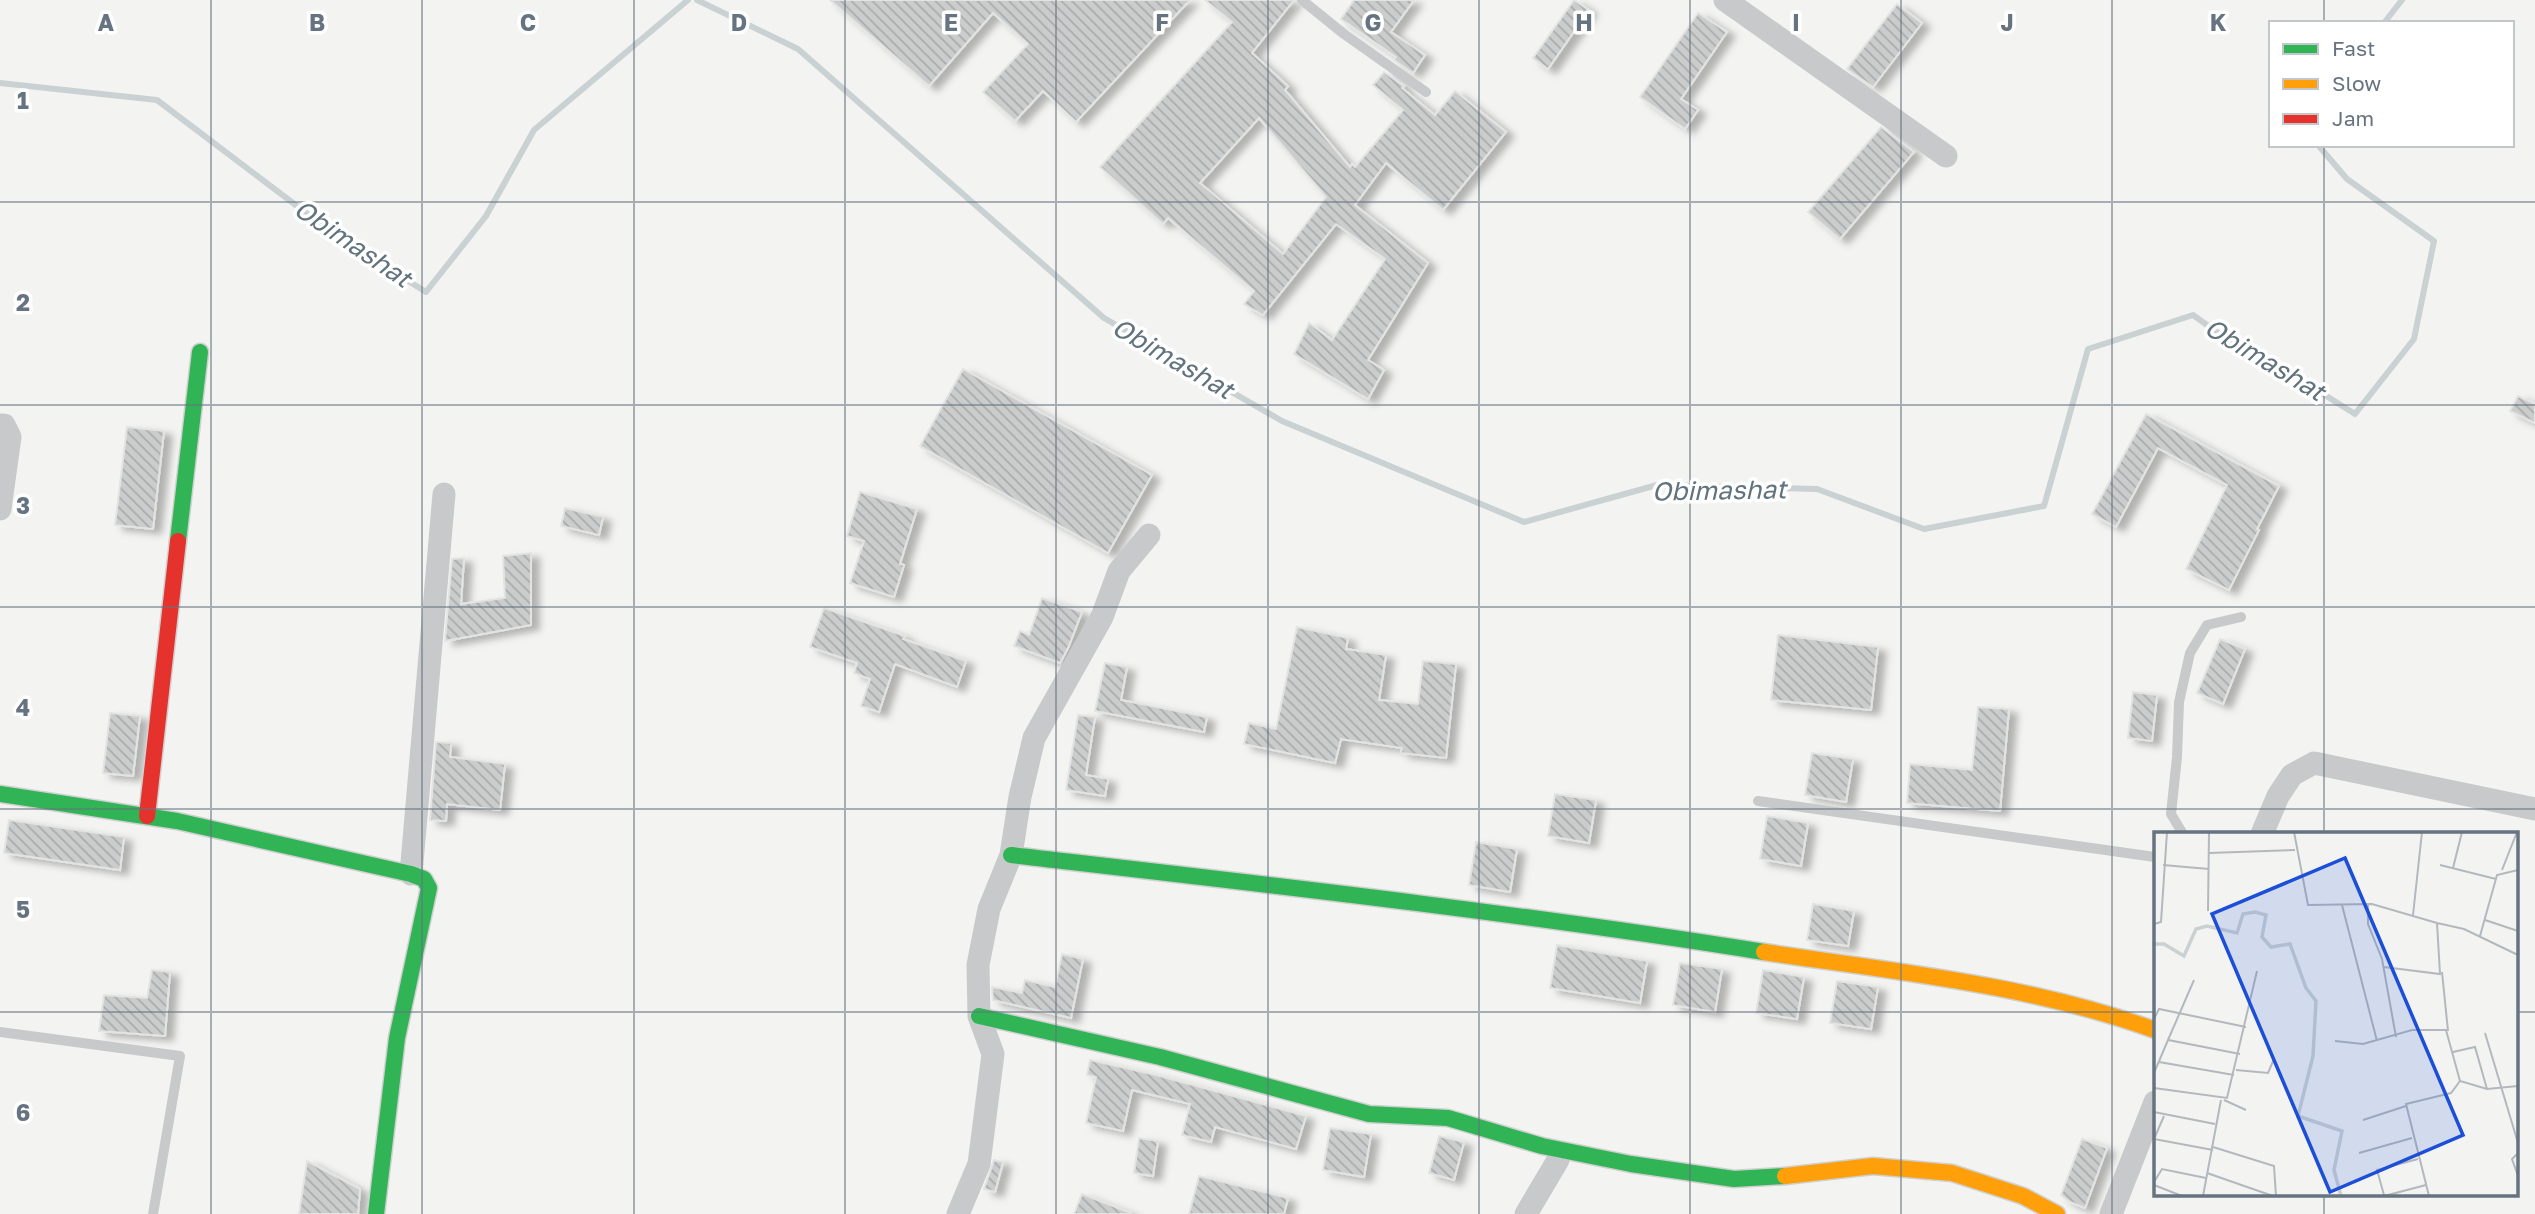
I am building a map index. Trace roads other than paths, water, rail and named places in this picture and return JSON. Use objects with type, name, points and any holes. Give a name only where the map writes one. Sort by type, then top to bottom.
[{"type":"street","points":[[1725,0],[1946,156]]},
{"type":"street","points":[[147,816],[200,352]]},
{"type":"street","points":[[0,425],[4,425],[10,437],[0,509]]},
{"type":"street","points":[[411,873],[444,494]]},
{"type":"street","points":[[958,1214],[979,1164],[993,1054],[979,1016],[978,965],[989,909],[1011,855],[1020,797],[1034,738],[1102,617],[1119,571],[1149,535]]},
{"type":"street","points":[[2263,832],[2278,796],[2292,775],[2314,763],[2535,809]]},
{"type":"street","points":[[0,794],[147,816],[411,873],[424,879],[429,888],[397,1038],[376,1214]]},
{"type":"street","points":[[1011,855],[1327,891],[1636,931],[1965,980],[2115,1014],[2154,1030]]},
{"type":"street","points":[[979,1016],[1160,1057],[1369,1114],[1448,1118],[1542,1146],[1631,1164],[1734,1179],[1806,1175],[1872,1166],[1952,1173],[2023,1196],[2057,1214]]},
{"type":"street","points":[[2110,1214],[2154,1104]]},
{"type":"street","points":[[1526,1214],[1558,1160]]},
{"type":"lane","points":[[1303,0],[1344,34],[1426,92]]},
{"type":"lane","points":[[2182,832],[2171,814],[2178,757],[2179,702],[2190,653],[2207,625],[2241,617]]},
{"type":"lane","points":[[1758,801],[2154,857]]},
{"type":"lane","points":[[0,1032],[180,1056],[153,1214]]},
{"type":"waterway","name":"Obimashat","points":[[0,83],[157,100],[338,237],[426,292],[486,216],[534,130],[688,0]]},
{"type":"waterway","name":"Obimashat","points":[[697,0],[798,49],[1104,318],[1282,421],[1524,522],[1657,485],[1817,489],[1924,529],[2044,506],[2088,349],[2193,315],[2235,345],[2290,373],[2355,414],[2414,339],[2434,241],[2347,179],[2320,147]]},
{"type":"waterway","name":"Obimashat","points":[[2386,21],[2402,0]]}]
